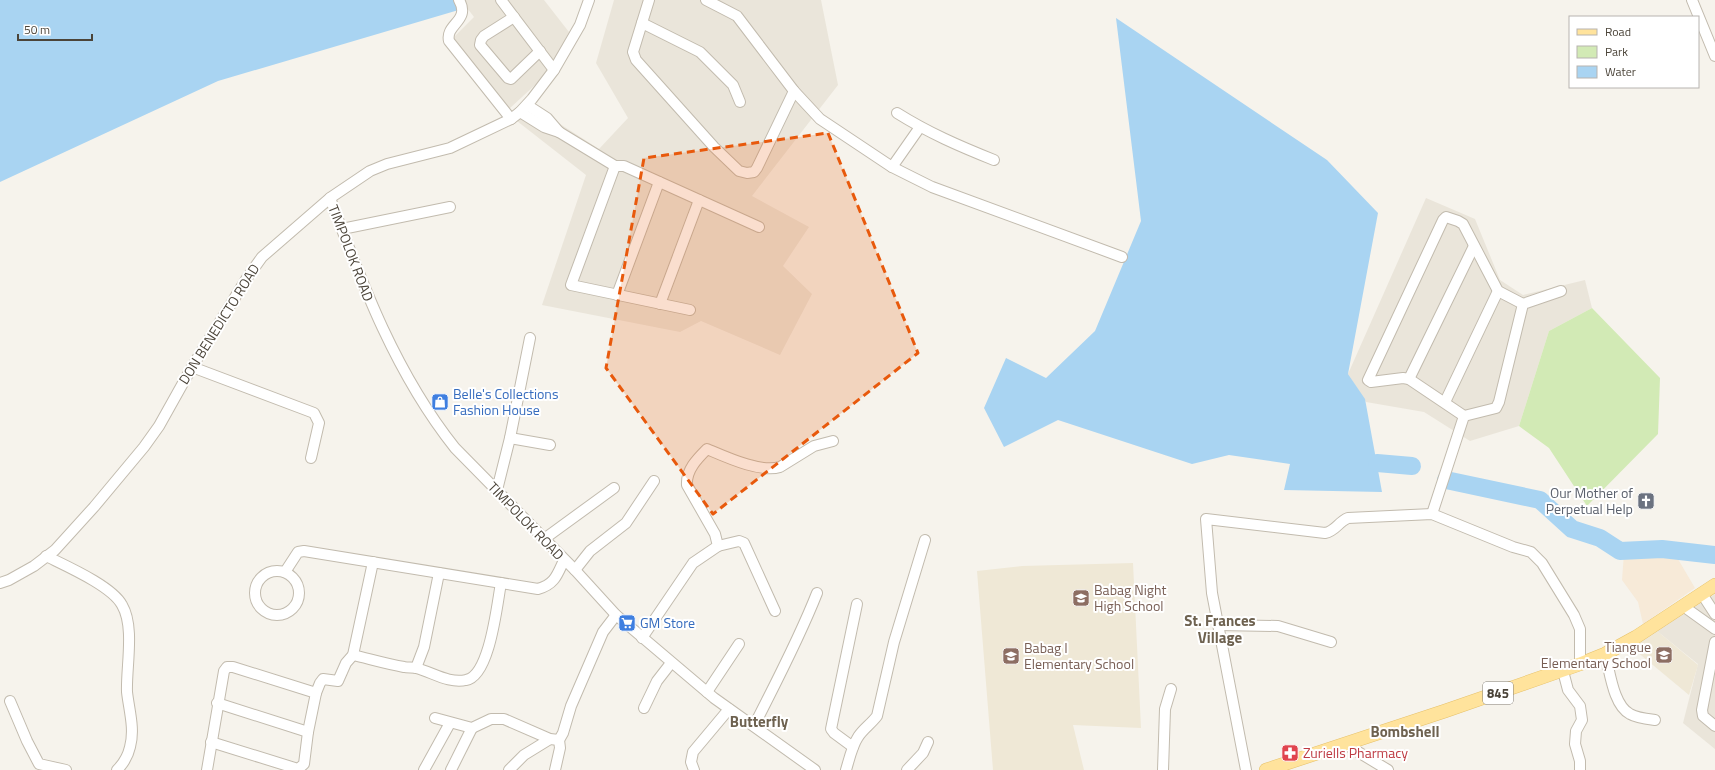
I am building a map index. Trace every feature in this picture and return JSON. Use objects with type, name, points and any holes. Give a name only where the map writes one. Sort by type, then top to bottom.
[{"type":"main road","name":"845","points":[[1266,770],[1562,671],[1605,654],[1655,625],[1715,585]]},
{"type":"street","points":[[459,0],[463,8],[462,13],[449,32],[449,41],[511,119]]},
{"type":"street","points":[[501,0],[554,70]]},
{"type":"street","name":"DON BENEDICTO ROAD","points":[[0,583],[9,580],[34,566],[55,550],[94,507],[144,447],[159,426],[192,367],[262,256],[330,198],[370,171],[387,164],[450,148],[511,119],[523,108],[554,70],[580,25],[589,0]]},
{"type":"street","points":[[649,0],[633,52],[636,60],[714,147],[739,171],[754,172],[757,168],[794,91]]},
{"type":"street","points":[[706,0],[722,3],[737,16],[794,91],[820,119],[892,167],[932,187],[1122,257]]},
{"type":"street","points":[[1692,0],[1699,16]]},
{"type":"street","points":[[514,17],[484,36],[480,45],[508,78],[511,79],[540,51]]},
{"type":"street","points":[[1699,17],[1715,56]]},
{"type":"street","points":[[642,23],[700,52],[733,85],[740,102]]},
{"type":"street","points":[[523,108],[544,127],[558,132],[615,166],[624,166],[759,227]]},
{"type":"street","points":[[897,113],[953,144],[994,160]]},
{"type":"street","points":[[892,167],[920,127]]},
{"type":"street","points":[[615,166],[571,286],[690,310]]},
{"type":"street","points":[[617,295],[659,182]]},
{"type":"street","name":"TIMPOLOK ROAD","points":[[330,198],[357,271],[390,345],[422,403],[458,452],[575,570],[616,615],[707,692],[815,770]]},
{"type":"street","points":[[660,304],[699,200]]},
{"type":"street","points":[[342,229],[450,207]]},
{"type":"street","points":[[1464,416],[1409,379],[1403,378],[1371,382],[1368,380],[1442,220],[1446,217],[1463,224],[1498,291],[1523,304],[1561,291]]},
{"type":"street","points":[[1409,379],[1474,246]]},
{"type":"street","points":[[1445,402],[1498,291]]},
{"type":"street","points":[[1464,416],[1496,408],[1523,304]]},
{"type":"street","points":[[497,490],[510,438],[530,338]]},
{"type":"street","points":[[192,367],[314,413],[319,423],[311,458]]},
{"type":"street","points":[[1432,514],[1464,416]]},
{"type":"street","points":[[510,438],[550,444]]},
{"type":"street","points":[[718,546],[715,534],[687,485],[689,470],[707,449],[755,467],[774,469],[780,467],[814,446],[833,441]]},
{"type":"street","points":[[575,570],[590,551],[626,523],[654,481]]},
{"type":"street","points":[[544,539],[614,488]]},
{"type":"street","points":[[1246,770],[1212,593],[1206,519],[1325,533],[1332,532],[1342,520],[1348,518],[1432,514],[1514,547],[1531,552],[1542,563],[1574,615],[1580,629],[1580,664]]},
{"type":"street","points":[[846,770],[856,739],[862,731],[872,724],[877,716],[894,642],[925,540]]},
{"type":"street","points":[[642,638],[693,563],[718,546],[739,541],[744,542],[775,611]]},
{"type":"street","points":[[285,572],[298,552],[304,551],[538,589],[547,586],[554,580],[564,560]]},
{"type":"street","points":[[46,556],[84,576],[115,595],[123,605],[127,618],[127,691],[132,732],[130,746],[123,764],[117,770]]},
{"type":"street","points":[[211,742],[298,769],[304,764],[308,732],[316,693],[323,679],[336,681],[340,679],[346,663],[353,655],[373,562]]},
{"type":"street","points":[[274,570],[285,572],[298,584],[298,601],[295,606],[286,613],[274,615],[260,606],[256,601],[256,584],[263,575],[268,572],[274,570]]},
{"type":"street","points":[[416,668],[424,647],[439,573]]},
{"type":"street","points":[[353,655],[404,667],[416,668],[452,680],[466,680],[476,675],[488,654],[501,583]]},
{"type":"street","points":[[754,726],[789,655],[816,593]]},
{"type":"street","points":[[1702,594],[1715,614]]},
{"type":"street","points":[[854,747],[834,733],[831,729],[858,604]]},
{"type":"street","points":[[1683,606],[1715,629]]},
{"type":"street","points":[[509,770],[524,755],[563,733],[571,706],[603,632],[616,615]]},
{"type":"street","points":[[1218,625],[1278,626],[1331,642]]},
{"type":"street","points":[[1715,642],[1702,710],[1703,716],[1715,726]]},
{"type":"street","points":[[707,692],[739,644]]},
{"type":"street","points":[[1605,654],[1613,681],[1614,693],[1619,703],[1630,714],[1655,720]]},
{"type":"street","points":[[644,708],[657,681],[671,663]]},
{"type":"street","points":[[207,770],[217,703],[224,671],[227,667],[316,693]]},
{"type":"street","points":[[1562,671],[1568,690],[1580,706],[1582,720],[1576,731],[1575,744],[1580,760],[1580,770]]},
{"type":"street","points":[[1163,770],[1165,710],[1171,689]]},
{"type":"street","points":[[10,701],[27,742],[39,764],[66,770]]},
{"type":"street","points":[[217,703],[308,732]]},
{"type":"street","points":[[694,770],[691,762],[693,752],[729,709]]},
{"type":"street","points":[[435,718],[472,728]]},
{"type":"street","points":[[451,770],[472,728],[491,719],[500,719],[554,739],[560,748],[555,770]]},
{"type":"street","points":[[424,770],[450,723]]},
{"type":"street","points":[[907,770],[925,750],[928,742]]},
{"type":"street","points":[[1345,744],[1388,770]]},
{"type":"highlighted area","points":[[828,133],[918,353],[713,514],[606,368],[644,158]]},
{"type":"shaded area","points":[[461,0],[544,0],[569,32],[548,73],[509,109],[452,39],[474,17]]},
{"type":"shaded area","points":[[614,0],[821,0],[838,85],[752,196],[809,227],[783,266],[812,294],[780,355],[701,321],[680,332],[542,305],[586,175],[517,121],[532,106],[599,149],[628,118],[596,63]]},
{"type":"shaded area","points":[[1426,198],[1475,219],[1500,280],[1523,295],[1585,280],[1592,308],[1549,331],[1519,426],[1470,441],[1424,412],[1366,402],[1348,374]]},
{"type":"shaded area","points":[[1624,553],[1675,554],[1695,588],[1643,624],[1638,602],[1622,580]]},
{"type":"shaded area","points":[[1133,563],[1141,728],[1073,725],[1084,770],[993,770],[977,571],[1022,566]]},
{"type":"shaded area","points":[[1715,594],[1715,749],[1683,723],[1698,664],[1657,631]]},
{"type":"shaded area","name":"Tiangue Elementary School","points":[[1657,631],[1698,665],[1689,695],[1630,646]]},
{"type":"green space","points":[[1592,308],[1660,378],[1658,434],[1587,506],[1549,448],[1519,426],[1549,331]]},
{"type":"water","points":[[0,0],[455,0],[462,9],[218,81],[0,182]]},
{"type":"water","points":[[1116,18],[1327,160],[1378,213],[1348,374],[1365,399],[1382,492],[1284,490],[1290,464],[1229,455],[1192,464],[1058,420],[1004,447],[984,408],[1006,358],[1046,378],[1095,331],[1141,221]]},
{"type":"waterway","points":[[1377,463],[1412,466]]},
{"type":"waterway","points":[[1446,480],[1540,500],[1572,529],[1600,538],[1620,551],[1662,549],[1715,555]]},
{"type":"place","name":"Belle's Collections Fashion House","points":[[440,402]]},
{"type":"place","name":"Our Mother of Perpetual Help","points":[[1646,501]]},
{"type":"place","name":"Babag Night High School","points":[[1081,598]]},
{"type":"place","name":"GM Store","points":[[627,623]]},
{"type":"place","name":"Tiangue Elementary School","points":[[1664,655]]},
{"type":"place","name":"Babag I Elementary School","points":[[1011,656]]},
{"type":"place","name":"Zuriells Pharmacy","points":[[1290,753]]},
{"type":"district","name":"St. Frances Village","points":[[1220,630]]},
{"type":"district","name":"Butterfly","points":[[759,722]]},
{"type":"district","name":"Bombshell","points":[[1405,732]]}]
